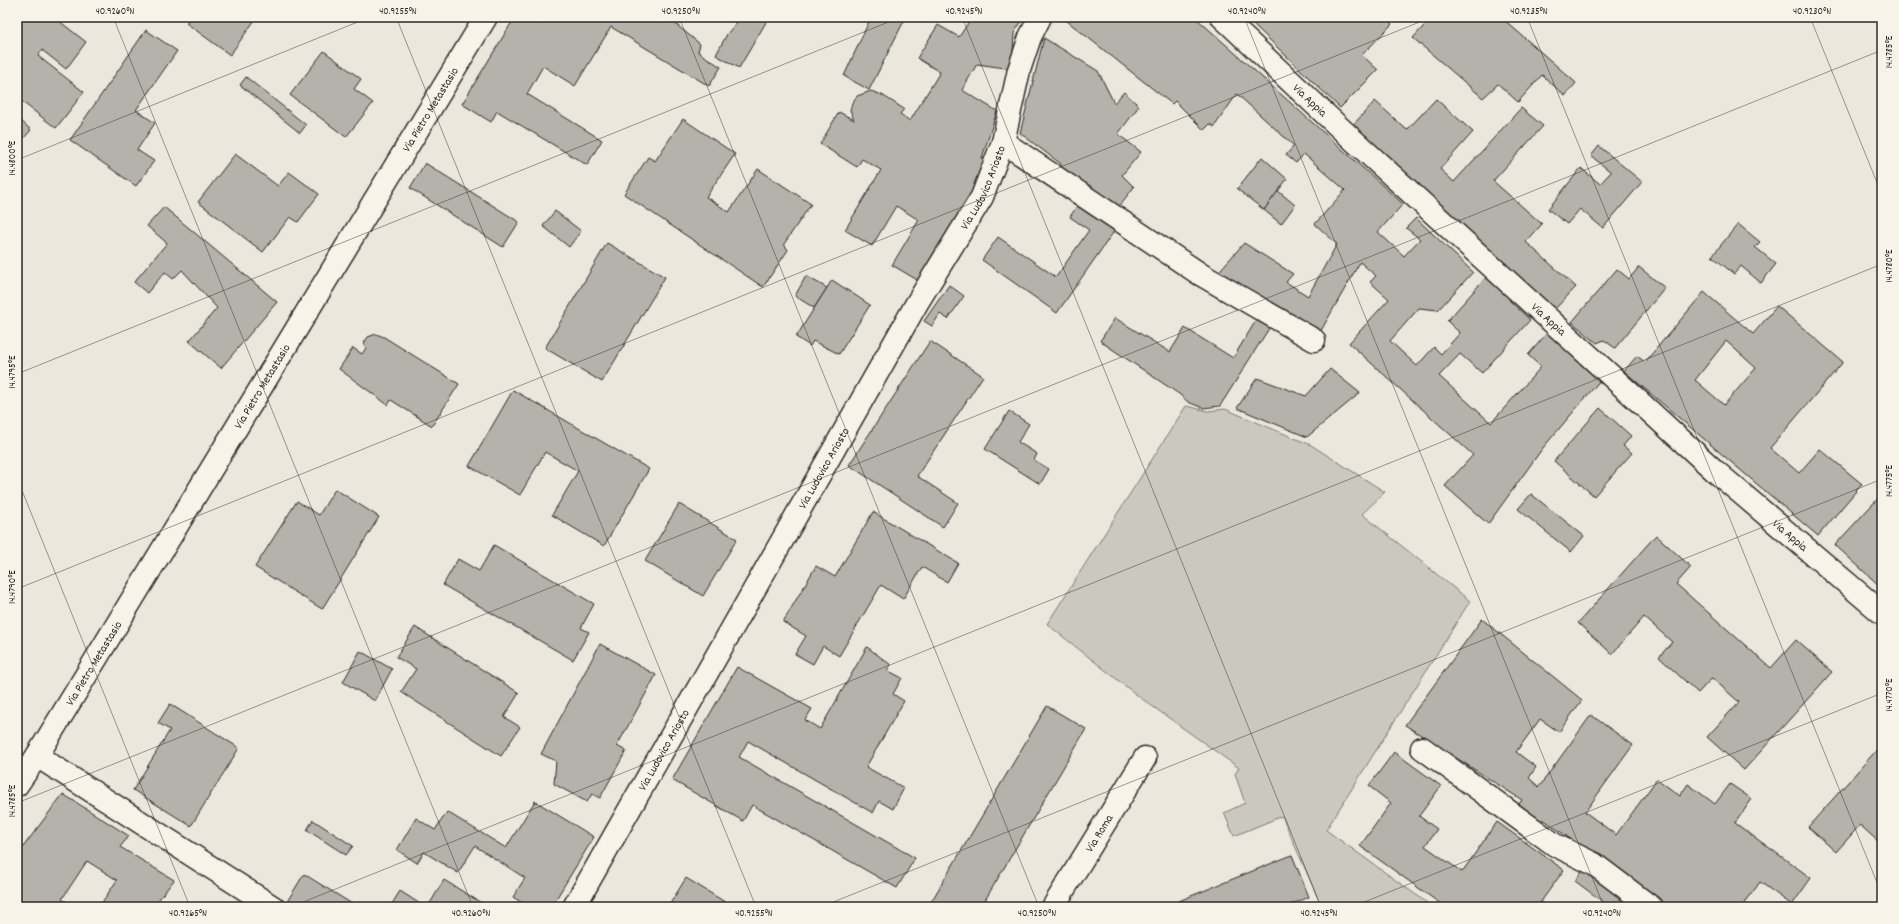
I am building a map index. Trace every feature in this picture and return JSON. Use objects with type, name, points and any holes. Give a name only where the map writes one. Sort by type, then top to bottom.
[{"type":"street","name":"Via Pietro Metastasio","points":[[17,785],[37,756],[486,17]]},
{"type":"street","name":"Via Ludovico Ariosto","points":[[574,907],[913,310],[982,196],[1003,142],[1019,70],[1030,37],[1040,17]]},
{"type":"street","name":"Via Appia","points":[[1222,17],[1339,128],[1715,470],[1882,613]]},
{"type":"street","points":[[1003,142],[1200,274],[1314,340]]},
{"type":"street","points":[[1422,748],[1554,845],[1594,864],[1651,907]]},
{"type":"street","points":[[37,756],[273,907]]},
{"type":"street","name":"Via Roma","points":[[1053,907],[1145,758]]},
{"type":"shaded area","points":[[1186,406],[1208,411],[1225,409],[1311,445],[1385,492],[1362,514],[1470,601],[1326,830],[1433,907],[1335,907],[1320,903],[1282,816],[1234,836],[1224,813],[1245,803],[1235,774],[1239,768],[1138,696],[1047,624]]},
{"type":"building","points":[[17,17],[54,17],[86,42],[66,69],[42,50],[38,56],[84,92],[56,128],[17,98]]},
{"type":"building","points":[[190,17],[257,17],[230,55],[186,23]]},
{"type":"building","points":[[515,17],[531,17],[543,24],[547,17],[650,17],[657,23],[661,17],[667,17],[700,44],[698,52],[721,67],[709,86],[611,27],[575,86],[543,66],[527,94],[602,140],[587,165],[497,111],[491,122],[462,104]]},
{"type":"building","points":[[741,17],[769,17],[739,68],[716,55],[727,34]]},
{"type":"building","points":[[871,17],[906,17],[869,90],[844,76]]},
{"type":"building","points":[[972,17],[990,17],[994,19],[995,17],[1024,17],[1014,33],[1012,69],[977,64],[962,90],[997,111],[982,158],[990,163],[919,281],[892,265],[919,220],[896,206],[872,246],[845,230],[881,170],[862,159],[857,167],[820,144],[839,112],[854,120],[850,110],[852,103],[857,96],[871,91],[882,95],[904,109],[900,114],[910,121],[940,72],[917,58],[938,25],[959,37]]},
{"type":"building","points":[[1062,17],[1195,17],[1403,204],[1378,232],[1404,256],[1420,239],[1406,228],[1416,218],[1473,272],[1438,310],[1419,308],[1390,341],[1417,366],[1434,347],[1441,354],[1460,333],[1447,321],[1489,274],[1513,296],[1509,300],[1530,320],[1482,373],[1460,354],[1439,376],[1491,423],[1541,367],[1528,355],[1549,331],[1602,378],[1542,449],[1488,524],[1445,486],[1473,455],[1349,343],[1389,299],[1370,282],[1376,276],[1360,262],[1319,334],[1215,276],[1244,243],[1293,274],[1286,282],[1308,296],[1337,244],[1315,224],[1345,190],[1304,154],[1296,163],[1286,155],[1294,146],[1237,94],[1214,127],[1210,124],[1204,130],[1175,101],[1172,104]]},
{"type":"building","points":[[1246,17],[1385,17],[1392,24],[1362,55],[1378,70],[1340,108]]},
{"type":"building","points":[[1432,17],[1501,17],[1576,83],[1565,96],[1542,75],[1518,102],[1498,84],[1483,98],[1413,38]]},
{"type":"building","points":[[146,30],[177,51],[136,110],[155,123],[137,150],[154,161],[136,186],[70,140]]},
{"type":"building","points":[[1044,38],[1098,71],[1114,103],[1124,92],[1139,106],[1118,134],[1141,152],[1122,175],[1134,187],[1116,210],[1059,173],[1061,164],[1020,133]]},
{"type":"building","points":[[324,51],[361,79],[354,89],[373,103],[346,137],[290,95]]},
{"type":"building","points":[[246,77],[306,125],[300,133],[240,85]]},
{"type":"building","points":[[1436,99],[1473,132],[1440,169],[1454,182],[1521,108],[1543,126],[1493,181],[1542,224],[1526,242],[1576,287],[1554,310],[1352,126],[1375,101],[1407,130]]},
{"type":"building","points":[[17,117],[31,130],[17,146]]},
{"type":"building","points":[[683,119],[735,154],[706,197],[729,212],[758,169],[811,204],[784,244],[788,250],[763,287],[624,194],[648,157],[655,161]]},
{"type":"building","points":[[1599,146],[1642,182],[1603,228],[1580,209],[1567,224],[1548,209],[1581,168],[1600,184],[1611,172],[1591,156]]},
{"type":"building","points":[[235,154],[278,186],[289,172],[319,194],[298,222],[290,217],[263,252],[198,202]]},
{"type":"building","points":[[1262,157],[1287,179],[1264,210],[1237,189]]},
{"type":"building","points":[[425,163],[519,222],[503,247],[410,188]]},
{"type":"building","points":[[1278,191],[1295,205],[1281,224],[1264,210]]},
{"type":"building","points":[[1080,201],[1117,227],[1057,313],[982,260],[998,237],[1056,277],[1089,230],[1070,217]]},
{"type":"building","points":[[164,207],[277,302],[221,368],[189,341],[217,308],[182,270],[173,279],[165,272],[147,293],[134,282],[167,243],[147,226]]},
{"type":"building","points":[[555,211],[581,231],[569,247],[543,226]]},
{"type":"building","points":[[1738,224],[1760,242],[1755,247],[1776,264],[1761,283],[1741,266],[1734,274],[1712,256]]},
{"type":"building","points":[[607,243],[665,277],[602,382],[545,348]]},
{"type":"building","points":[[1639,267],[1665,288],[1615,348],[1604,340],[1597,343],[1572,322],[1617,269],[1629,279]]},
{"type":"building","points":[[806,276],[827,288],[814,308],[795,296]]},
{"type":"building","points":[[832,280],[870,305],[839,354],[813,341],[810,346],[796,337]]},
{"type":"building","points":[[949,285],[964,296],[948,319],[940,314],[932,326],[924,321]]},
{"type":"building","points":[[1704,292],[1753,334],[1777,306],[1843,362],[1770,448],[1799,473],[1820,449],[1862,484],[1818,536],[1624,371],[1637,356],[1645,362]],"holes":[[[1726,341],[1756,368],[1724,405],[1695,380]]]},
{"type":"building","points":[[1260,314],[1273,322],[1220,406],[1203,408],[1188,402],[1179,394],[1100,341],[1115,318],[1170,352],[1185,328],[1233,358]]},
{"type":"building","points":[[376,334],[384,337],[459,384],[432,426],[391,400],[388,405],[339,369],[353,348],[362,354],[366,348],[364,343],[368,337]]},
{"type":"building","points":[[930,341],[983,376],[917,476],[958,503],[943,527],[849,465]]},
{"type":"building","points":[[1330,369],[1360,393],[1307,437],[1237,408],[1257,378],[1306,396]]},
{"type":"building","points":[[513,390],[649,469],[604,546],[552,515],[578,471],[545,452],[520,495],[469,466]]},
{"type":"building","points":[[1600,408],[1631,436],[1623,446],[1632,453],[1594,496],[1554,461]]},
{"type":"building","points":[[1009,411],[1029,424],[1018,442],[1037,454],[1034,460],[1049,469],[1040,484],[985,449]]},
{"type":"building","points":[[335,489],[379,517],[322,609],[255,567],[297,501],[319,515]]},
{"type":"building","points":[[1531,494],[1584,536],[1571,552],[1518,509]]},
{"type":"building","points":[[1882,494],[1882,588],[1835,545]]},
{"type":"building","points":[[679,504],[737,539],[703,596],[645,561]]},
{"type":"building","points":[[873,512],[958,563],[947,582],[922,567],[903,599],[881,585],[839,656],[823,646],[813,664],[795,654],[806,636],[783,622],[816,566],[835,577]]},
{"type":"building","points":[[1656,535],[1691,567],[1676,584],[1771,668],[1796,640],[1832,672],[1744,770],[1707,737],[1739,702],[1712,678],[1698,693],[1659,657],[1672,642],[1644,617],[1612,654],[1578,623]]},
{"type":"building","points":[[494,545],[594,604],[581,628],[589,632],[573,660],[443,585],[458,559],[479,571]]},
{"type":"building","points":[[1482,619],[1582,700],[1559,732],[1540,719],[1516,752],[1536,767],[1529,778],[1539,787],[1591,715],[1633,745],[1585,812],[1616,835],[1657,779],[1680,796],[1688,784],[1715,804],[1730,784],[1752,799],[1735,823],[1811,878],[1792,905],[1760,882],[1742,907],[1664,907],[1543,819],[1539,824],[1516,808],[1522,800],[1405,725]]},
{"type":"building","points":[[415,627],[519,693],[504,717],[520,727],[501,756],[401,692],[416,669],[396,657]]},
{"type":"building","points":[[600,644],[656,675],[617,746],[626,751],[600,798],[592,794],[587,802],[554,784],[556,761],[541,754]]},
{"type":"building","points":[[867,647],[891,665],[887,670],[902,678],[893,694],[904,701],[866,767],[904,788],[893,809],[879,801],[873,813],[748,741],[739,757],[915,858],[897,888],[752,805],[743,821],[672,780],[737,667],[812,709],[805,720],[820,729]]},
{"type":"building","points":[[360,651],[392,669],[375,701],[343,682]]},
{"type":"building","points":[[170,704],[239,748],[191,826],[133,790],[170,730],[158,723]]},
{"type":"building","points":[[1047,706],[1086,729],[981,907],[928,907]]},
{"type":"building","points":[[1882,744],[1882,845],[1860,825],[1836,852],[1808,827]]},
{"type":"building","points":[[1394,752],[1441,786],[1419,816],[1437,829],[1425,846],[1462,872],[1497,822],[1564,870],[1537,907],[1445,907],[1360,846],[1391,803],[1369,786]]},
{"type":"building","points":[[63,794],[129,836],[120,847],[174,880],[153,907],[99,907],[117,880],[87,861],[62,899],[75,907],[17,907],[17,855]]},
{"type":"building","points":[[535,801],[594,837],[551,907],[522,907],[524,904],[513,897],[525,878],[475,846],[458,873],[424,852],[417,863],[397,850],[416,818],[435,830],[447,812],[506,848]]},
{"type":"building","points":[[313,820],[353,846],[346,855],[307,830]]},
{"type":"building","points":[[1292,855],[1309,897],[1285,907],[1164,907]]},
{"type":"building","points":[[1585,868],[1635,907],[1610,907],[1575,881]]},
{"type":"building","points":[[304,874],[357,907],[300,907],[288,900]]},
{"type":"building","points":[[686,878],[733,907],[668,907]]},
{"type":"building","points":[[444,880],[488,907],[433,907],[429,905]]},
{"type":"building","points":[[400,891],[425,907],[390,907]]}]
